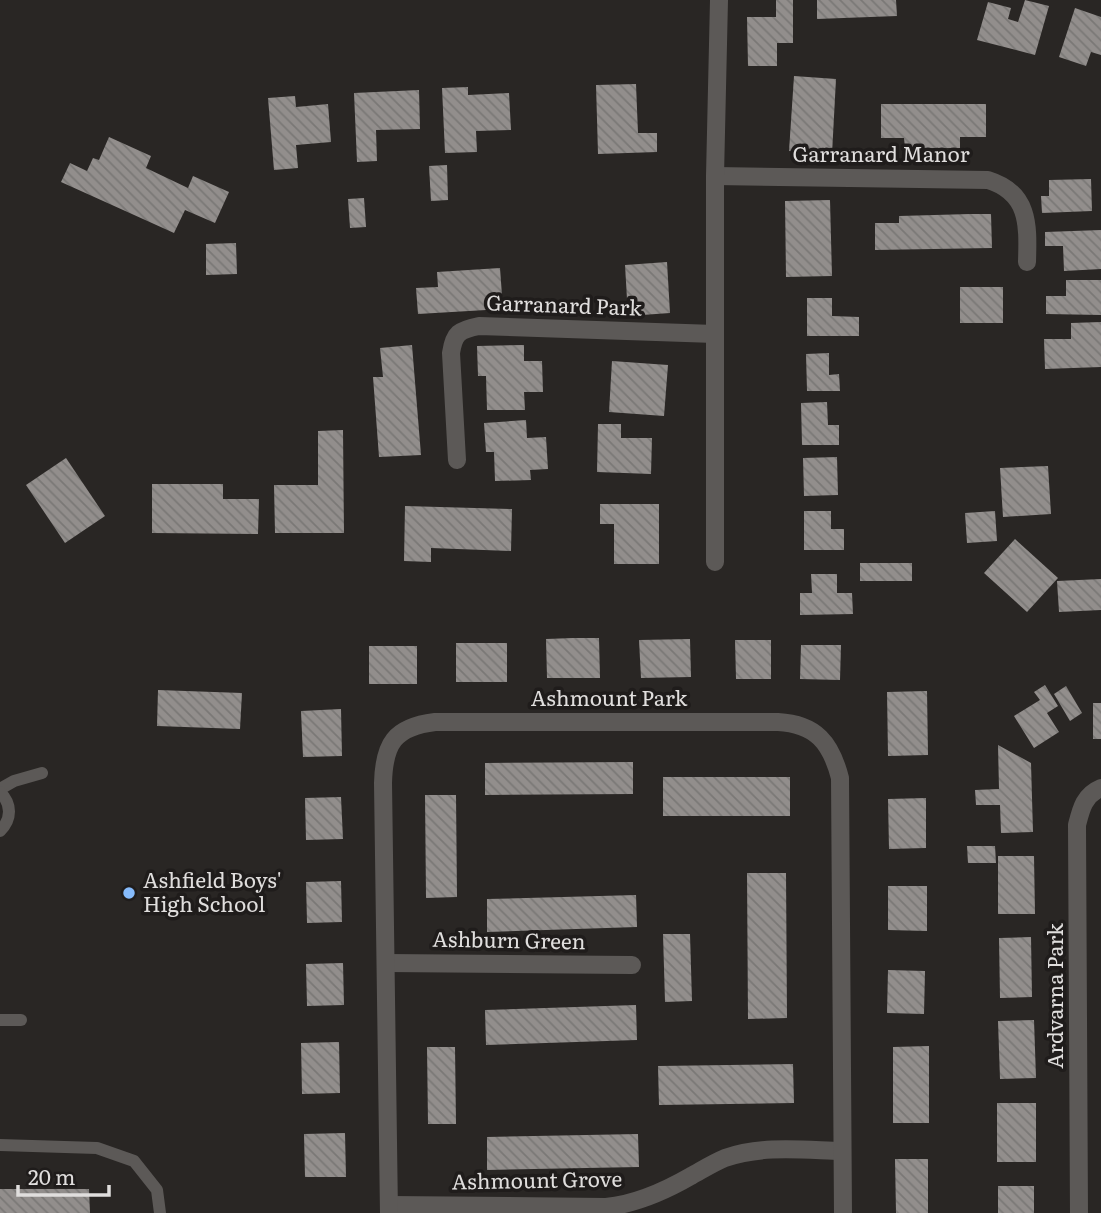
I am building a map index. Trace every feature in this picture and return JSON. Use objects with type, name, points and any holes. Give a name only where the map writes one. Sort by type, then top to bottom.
[{"type":"street","points":[[715,562],[715,176],[719,0]]},
{"type":"street","name":"Garranard Manor","points":[[715,176],[988,180],[1009,192],[1026,216],[1027,262]]},
{"type":"street","name":"Garranard Park","points":[[457,460],[451,353],[457,333],[466,328],[479,326],[715,334]]},
{"type":"street","name":"Ashmount Park","points":[[389,1209],[383,768],[386,755],[396,737],[410,727],[435,722],[778,722],[805,727],[827,743],[840,778],[843,1213]]},
{"type":"street","name":"Ardvarna Park","points":[[1079,1213],[1077,825],[1082,806],[1093,792],[1101,788]]},
{"type":"street","name":"Ashburn Green","points":[[386,963],[632,965]]},
{"type":"street","name":"Ashmount Grove","points":[[389,1209],[606,1207],[633,1203],[691,1177],[722,1159],[750,1151],[842,1151]]},
{"type":"lane","points":[[0,831],[8,821],[9,814],[7,800],[0,791],[14,781],[42,773]]},
{"type":"lane","points":[[0,1020],[21,1020]]},
{"type":"lane","points":[[0,1145],[97,1148],[134,1161],[158,1190],[160,1213]]},
{"type":"building","points":[[776,0],[793,0],[793,43],[777,43],[777,66],[748,66],[747,17],[776,17]]},
{"type":"building","points":[[817,0],[896,0],[897,16],[817,19]]},
{"type":"building","points":[[1025,0],[1049,6],[1035,55],[977,40],[988,2],[1011,8],[1008,19],[1018,22]]},
{"type":"building","points":[[1075,8],[1101,17],[1101,55],[1091,52],[1086,66],[1059,57]]},
{"type":"building","points":[[794,76],[836,79],[832,154],[789,151]]},
{"type":"building","points":[[636,84],[638,133],[657,133],[657,152],[598,154],[596,85]]},
{"type":"building","points":[[468,87],[468,95],[509,93],[511,130],[476,131],[477,152],[445,153],[442,88]]},
{"type":"building","points":[[419,90],[420,129],[376,130],[377,161],[357,162],[354,93]]},
{"type":"building","points":[[295,96],[296,107],[328,104],[331,142],[296,145],[298,168],[274,170],[268,98]]},
{"type":"building","points":[[881,104],[986,104],[986,137],[960,137],[960,148],[905,148],[904,138],[881,138]]},
{"type":"building","points":[[109,137],[151,156],[146,168],[188,188],[193,176],[229,192],[215,223],[185,210],[174,233],[61,182],[70,163],[87,171],[93,158],[99,160]]},
{"type":"building","points":[[447,165],[448,200],[431,201],[429,166]]},
{"type":"building","points":[[1091,179],[1092,211],[1042,213],[1041,196],[1049,196],[1049,180]]},
{"type":"building","points":[[364,198],[366,227],[350,228],[348,199]]},
{"type":"building","points":[[830,200],[832,276],[786,277],[785,201]]},
{"type":"building","points":[[991,214],[992,248],[875,250],[875,223],[899,223],[899,216]]},
{"type":"building","points":[[1101,230],[1101,269],[1064,271],[1063,246],[1045,246],[1045,232]]},
{"type":"building","points":[[236,243],[237,274],[206,275],[206,244]]},
{"type":"building","points":[[667,262],[670,313],[628,316],[625,265]]},
{"type":"building","points":[[500,268],[503,309],[418,314],[416,288],[438,287],[437,272]]},
{"type":"building","points":[[1066,280],[1101,280],[1101,315],[1046,314],[1046,296],[1066,296]]},
{"type":"building","points":[[960,287],[1003,287],[1003,323],[960,323]]},
{"type":"building","points":[[807,298],[832,298],[832,316],[859,317],[859,336],[807,336]]},
{"type":"building","points":[[1101,322],[1101,367],[1045,369],[1044,339],[1071,339],[1071,323]]},
{"type":"building","points":[[412,345],[421,455],[379,457],[373,377],[383,377],[380,348]]},
{"type":"building","points":[[524,345],[524,361],[542,361],[543,392],[524,392],[525,410],[487,410],[486,376],[478,376],[477,346]]},
{"type":"building","points":[[829,353],[829,375],[839,374],[840,391],[807,391],[806,354]]},
{"type":"building","points":[[612,361],[668,365],[664,416],[609,412]]},
{"type":"building","points":[[827,402],[828,425],[839,425],[839,445],[802,445],[801,403]]},
{"type":"building","points":[[526,420],[527,438],[546,437],[548,469],[530,470],[531,480],[495,481],[494,452],[486,452],[484,423]]},
{"type":"building","points":[[598,424],[621,424],[621,438],[652,438],[651,474],[597,472]]},
{"type":"building","points":[[343,430],[344,533],[275,533],[274,485],[318,485],[318,431]]},
{"type":"building","points":[[837,457],[838,495],[804,496],[803,458]]},
{"type":"building","points":[[66,458],[105,516],[65,543],[26,485]]},
{"type":"building","points":[[1048,466],[1051,514],[1003,517],[1000,468]]},
{"type":"building","points":[[152,484],[223,484],[223,499],[259,499],[258,534],[152,533]]},
{"type":"building","points":[[600,504],[659,504],[659,564],[614,564],[614,524],[600,524]]},
{"type":"building","points":[[405,506],[512,509],[511,551],[431,548],[431,562],[404,561]]},
{"type":"building","points":[[804,511],[831,511],[831,529],[844,529],[844,550],[804,550]]},
{"type":"building","points":[[995,511],[997,541],[967,543],[965,513]]},
{"type":"building","points":[[1015,539],[1058,578],[1027,612],[984,573]]},
{"type":"building","points":[[860,563],[912,563],[912,581],[860,581]]},
{"type":"building","points":[[811,574],[837,574],[837,593],[852,593],[853,614],[800,615],[800,593],[812,593]]},
{"type":"building","points":[[1101,579],[1101,610],[1059,612],[1057,581]]},
{"type":"building","points":[[599,638],[600,678],[547,678],[546,639]]},
{"type":"building","points":[[690,639],[691,677],[641,678],[639,640]]},
{"type":"building","points":[[735,640],[771,640],[771,679],[736,679]]},
{"type":"building","points":[[456,643],[507,643],[507,682],[456,682]]},
{"type":"building","points":[[801,645],[841,645],[840,680],[800,679]]},
{"type":"building","points":[[369,646],[417,646],[417,684],[369,684]]},
{"type":"building","points":[[1045,685],[1058,706],[1047,713],[1059,732],[1034,748],[1014,716],[1040,700],[1034,692]]},
{"type":"building","points":[[1066,686],[1082,713],[1070,721],[1054,694]]},
{"type":"building","points":[[158,690],[242,693],[240,729],[157,726]]},
{"type":"building","points":[[927,691],[928,755],[888,756],[887,692]]},
{"type":"building","points":[[1093,703],[1101,703],[1101,739],[1093,739]]},
{"type":"building","points":[[341,709],[342,756],[303,757],[301,711]]},
{"type":"building","points":[[998,745],[1031,763],[1033,832],[1001,833],[1000,805],[976,805],[975,790],[999,789]]},
{"type":"building","points":[[633,762],[633,794],[485,795],[485,763]]},
{"type":"building","points":[[663,777],[790,777],[790,816],[663,816]]},
{"type":"building","points":[[425,795],[456,795],[457,897],[426,898]]},
{"type":"building","points":[[341,797],[343,839],[306,840],[305,798]]},
{"type":"building","points":[[926,798],[926,848],[889,849],[888,799]]},
{"type":"building","points":[[967,846],[995,846],[996,863],[968,863]]},
{"type":"building","points":[[998,856],[1034,856],[1035,914],[998,914]]},
{"type":"building","points":[[747,873],[786,873],[787,1018],[748,1019]]},
{"type":"building","points":[[341,881],[342,922],[307,923],[306,882]]},
{"type":"building","points":[[888,886],[927,886],[927,931],[888,930]]},
{"type":"building","points":[[636,895],[637,927],[487,932],[487,899]]},
{"type":"building","points":[[663,934],[690,934],[692,1001],[665,1002]]},
{"type":"building","points":[[1031,937],[1032,997],[1000,998],[999,938]]},
{"type":"building","points":[[343,963],[344,1005],[307,1006],[306,964]]},
{"type":"building","points":[[888,970],[925,971],[924,1014],[887,1013]]},
{"type":"building","points":[[636,1005],[637,1040],[486,1045],[485,1010]]},
{"type":"building","points":[[1034,1020],[1036,1078],[1000,1079],[998,1021]]},
{"type":"building","points":[[339,1042],[340,1093],[302,1094],[301,1043]]},
{"type":"building","points":[[929,1046],[929,1123],[893,1123],[893,1047]]},
{"type":"building","points":[[427,1047],[455,1047],[456,1124],[428,1124]]},
{"type":"building","points":[[793,1064],[794,1103],[659,1105],[658,1066]]},
{"type":"building","points":[[997,1103],[1036,1103],[1036,1162],[997,1162]]},
{"type":"building","points":[[345,1133],[346,1177],[305,1177],[304,1134]]},
{"type":"building","points":[[638,1134],[639,1167],[487,1170],[487,1137]]},
{"type":"building","points":[[895,1159],[928,1159],[928,1213],[896,1213]]},
{"type":"building","points":[[998,1186],[1034,1186],[1034,1213],[998,1213]]},
{"type":"building","points":[[0,1189],[89,1189],[90,1213],[0,1213]]},
{"type":"place","name":"Ashfield Boys' High School","points":[[129,893]]}]
